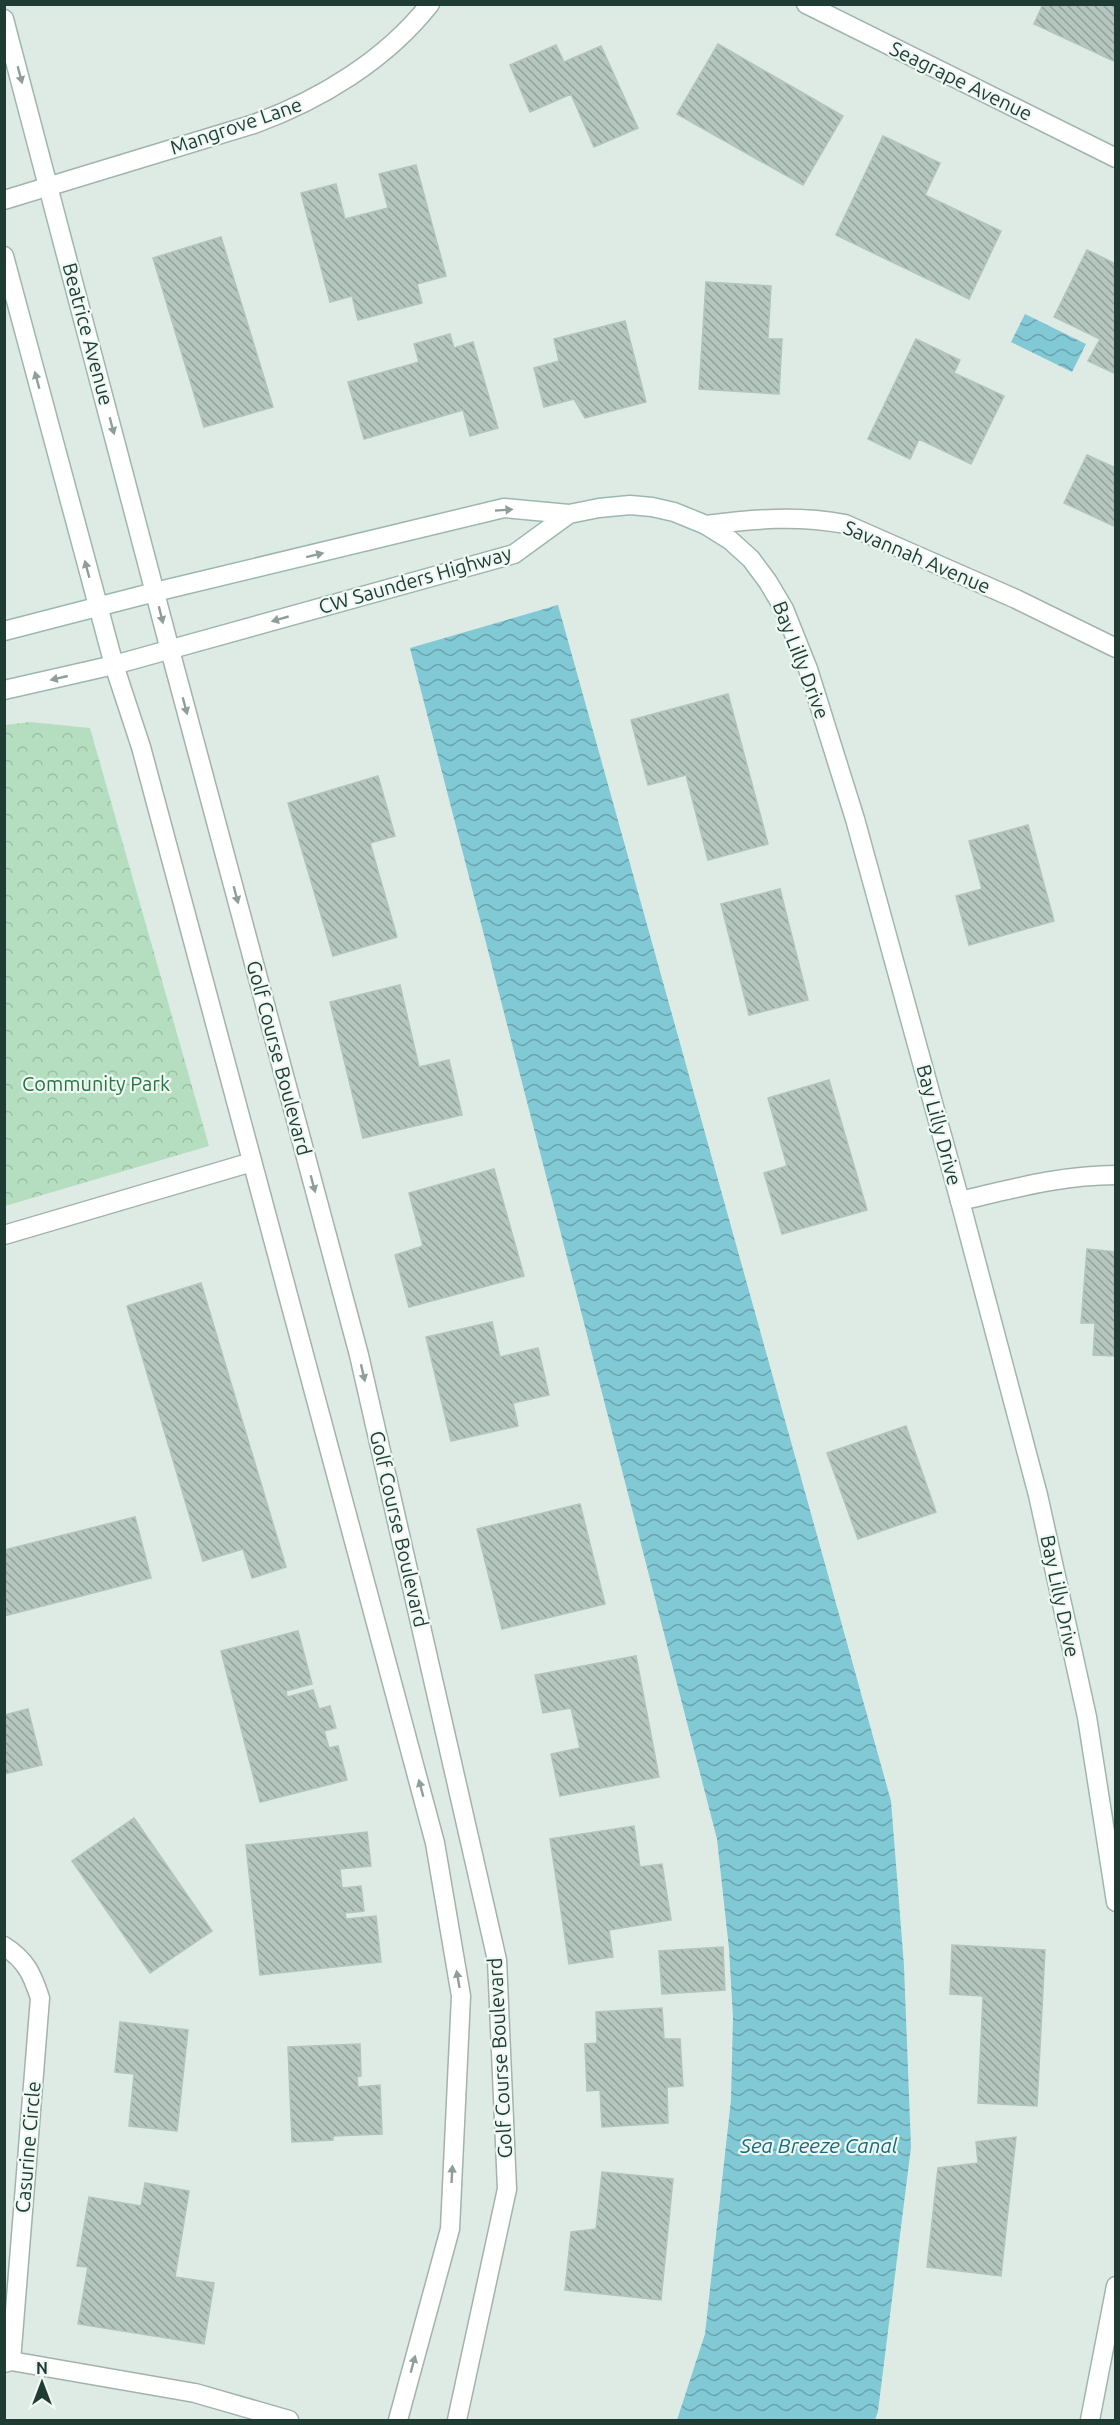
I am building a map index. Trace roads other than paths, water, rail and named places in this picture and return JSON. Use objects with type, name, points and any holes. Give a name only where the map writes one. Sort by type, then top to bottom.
[{"type":"street","name":"Mangrove Lane","points":[[4,200],[254,124],[292,110],[327,92],[385,49],[430,4]]},
{"type":"street","name":"Seagrape Avenue","points":[[806,4],[1116,158]]},
{"type":"street","name":"Beatrice Avenue","points":[[4,19],[170,650]]},
{"type":"street","points":[[4,256],[114,666]]},
{"type":"street","name":"Bay Lilly Drive","points":[[569,514],[630,505],[674,512],[706,525],[730,540],[751,559],[768,582],[784,609],[808,669],[855,819],[1038,1495],[1087,1717],[1116,1902]]},
{"type":"street","points":[[4,632],[155,592],[504,508],[569,514]]},
{"type":"street","name":"CW Saunders Highway","points":[[4,690],[114,666],[514,554],[569,514]]},
{"type":"street","name":"Savannah Avenue","points":[[706,525],[775,517],[815,518],[845,524],[1016,599],[1116,648]]},
{"type":"street","name":"Golf Course Boulevard","points":[[170,650],[359,1355],[497,1960],[507,2189],[457,2421]]},
{"type":"street","name":"Golf Course Boulevard","points":[[114,666],[141,747],[435,1843],[461,1996],[450,2229],[398,2421]]},
{"type":"street","points":[[4,1235],[252,1162]]},
{"type":"street","points":[[960,1201],[1030,1184],[1072,1177],[1116,1175]]},
{"type":"street","name":"Casurine Circle","points":[[4,1946],[13,1951],[31,1970],[40,1998],[8,2362],[195,2393],[289,2421]]},
{"type":"street","points":[[1090,2421],[1116,2286]]},
{"type":"water","points":[[1025,314],[1086,344],[1072,372],[1011,342]]},
{"type":"water","name":"Sea Breeze Canal","points":[[558,605],[891,1801],[904,1966],[911,2147],[875,2420],[677,2420],[705,2334],[731,2100],[733,2017],[729,1949],[717,1839],[410,648]]},
{"type":"park label","name":"Community Park","points":[[96,1084]]}]
